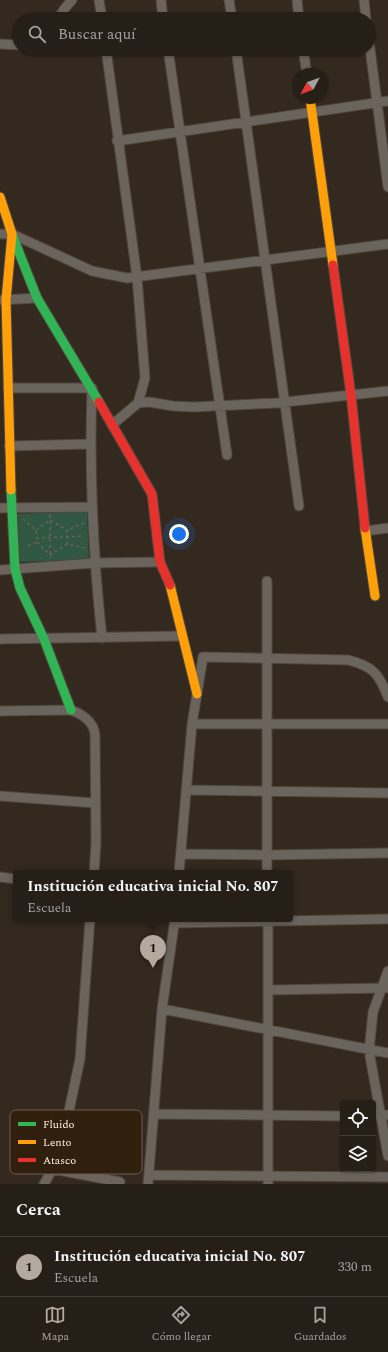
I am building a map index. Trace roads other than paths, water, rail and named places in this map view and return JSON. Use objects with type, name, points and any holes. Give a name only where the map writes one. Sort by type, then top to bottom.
[{"type":"street","points":[[62,12],[72,0]]},
{"type":"street","points":[[99,0],[101,12]]},
{"type":"street","points":[[161,0],[163,12]]},
{"type":"street","points":[[229,0],[231,12]]},
{"type":"street","points":[[297,0],[298,12]]},
{"type":"street","points":[[364,0],[365,12]]},
{"type":"street","points":[[0,44],[12,45]]},
{"type":"street","points":[[107,56],[136,277],[145,378],[138,403],[112,425]]},
{"type":"street","points":[[169,56],[227,455]]},
{"type":"street","points":[[237,56],[299,506]]},
{"type":"street","points":[[304,56],[306,68]]},
{"type":"street","points":[[371,56],[388,187]]},
{"type":"street","points":[[117,141],[388,101]]},
{"type":"street","points":[[311,104],[330,252],[351,395],[365,531],[376,596]]},
{"type":"street","points":[[0,197],[12,234],[37,298],[92,388],[152,494],[160,562],[170,586],[181,636],[197,694]]},
{"type":"street","points":[[0,234],[12,234],[92,271],[127,278],[388,244]]},
{"type":"street","points":[[12,234],[3,300],[15,570],[20,588],[44,639],[70,710]]},
{"type":"street","points":[[3,300],[37,298]]},
{"type":"street","points":[[8,388],[92,388]]},
{"type":"street","points":[[92,388],[90,444],[94,563],[102,638]]},
{"type":"street","points":[[138,403],[149,402],[173,406],[194,407],[220,406],[284,402],[388,391]]},
{"type":"street","points":[[9,446],[90,444]]},
{"type":"street","points":[[0,508],[92,507]]},
{"type":"street","points":[[365,531],[388,528]]},
{"type":"street","points":[[0,570],[94,563],[160,562]]},
{"type":"street","points":[[267,581],[268,870]]},
{"type":"street","points":[[0,639],[181,636]]},
{"type":"street","points":[[179,870],[192,724],[203,656],[267,659],[348,660],[364,664],[380,677],[388,697]]},
{"type":"street","points":[[0,711],[70,710],[86,719],[94,732],[96,844],[94,870]]},
{"type":"street","points":[[192,724],[388,724]]},
{"type":"street","points":[[186,790],[388,793]]},
{"type":"street","points":[[0,796],[95,803]]},
{"type":"street","points":[[181,854],[267,855],[388,853]]},
{"type":"street","points":[[0,877],[13,879]]},
{"type":"street","points":[[293,920],[388,919]]},
{"type":"street","points":[[69,1110],[80,1059],[90,922]]},
{"type":"street","points":[[175,922],[162,1009],[149,1180],[268,1181],[388,1176]]},
{"type":"street","points":[[268,922],[268,1181]]},
{"type":"street","points":[[388,971],[385,988],[373,1012],[369,1050],[388,1156]]},
{"type":"street","points":[[268,990],[385,988]]},
{"type":"street","points":[[162,1009],[388,1053]]},
{"type":"street","points":[[154,1114],[340,1116]]},
{"type":"street","points":[[44,1184],[50,1174]]},
{"type":"street","points":[[79,1174],[120,1182]]},
{"type":"place","name":"Institución educativa inicial No. 807","points":[[153,968]]}]
